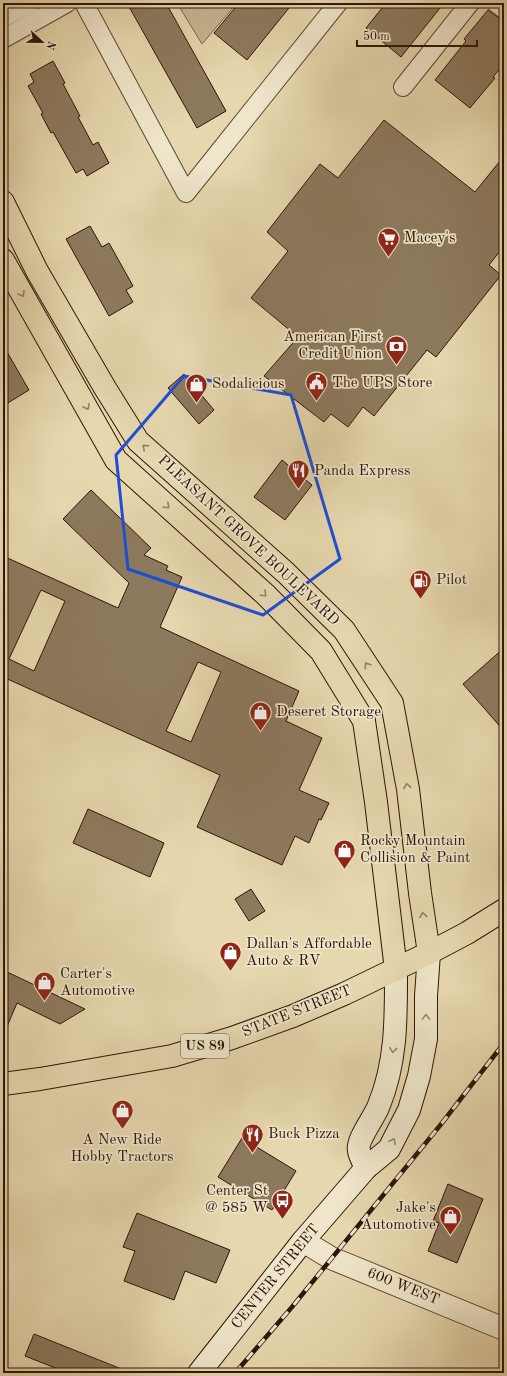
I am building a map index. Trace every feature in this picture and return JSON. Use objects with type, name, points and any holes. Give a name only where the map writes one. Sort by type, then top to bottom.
[{"type":"main road","name":"PLEASANT GROVE BOULEVARD","points":[[3,202],[37,271],[105,388],[138,441],[286,573],[344,630],[392,703],[408,789],[422,910],[429,954]]},
{"type":"main road","name":"PLEASANT GROVE BOULEVARD","points":[[3,260],[116,460],[266,595],[321,651],[364,720],[376,802],[396,970]]},
{"type":"main road","name":"STATE STREET","points":[[3,1084],[77,1073],[172,1056],[232,1038],[293,1016],[396,970],[467,933],[504,910]]},
{"type":"main road","name":"CENTER STREET","points":[[199,1373],[303,1241],[360,1175],[389,1149],[409,1110],[419,1076],[426,1039],[426,996],[429,954]]},
{"type":"main road","points":[[360,1175],[358,1146],[360,1139],[379,1105],[391,1068],[396,1020],[396,970]]},
{"type":"main road","name":"600 WEST","points":[[303,1241],[331,1258],[504,1328]]},
{"type":"street","points":[[3,18],[31,3]]},
{"type":"street","points":[[3,39],[66,3]]},
{"type":"street","points":[[84,3],[186,193],[338,3]]},
{"type":"street","points":[[403,87],[470,3]]},
{"type":"street","points":[[496,3],[504,9]]},
{"type":"highlighted area","points":[[184,376],[291,395],[340,559],[263,615],[128,569],[116,455]]},
{"type":"shaded area","points":[[177,3],[237,3],[202,44]]},
{"type":"building","points":[[127,3],[166,3],[226,111],[197,128]]},
{"type":"building","points":[[239,3],[293,3],[247,60],[214,33]]},
{"type":"building","points":[[386,3],[444,3],[401,57],[366,28]]},
{"type":"building","points":[[488,10],[504,22],[504,64],[493,77],[495,78],[470,108],[435,80],[466,41],[464,39]]},
{"type":"building","points":[[53,61],[80,116],[78,117],[93,145],[98,142],[109,163],[87,176],[83,169],[76,173],[53,132],[51,133],[41,114],[43,113],[28,86],[34,82],[30,74]]},
{"type":"building","name":"Macey's","points":[[384,120],[475,192],[504,156],[504,246],[489,265],[501,275],[436,357],[427,350],[374,416],[363,407],[348,427],[331,414],[324,422],[264,376],[298,337],[251,298],[288,251],[267,232],[320,164],[338,178]]},
{"type":"building","points":[[90,226],[102,247],[109,243],[133,286],[126,290],[133,302],[109,316],[66,239]]},
{"type":"building","points":[[3,345],[29,390],[3,406]]},
{"type":"building","name":"Sodalicious","points":[[184,374],[214,410],[199,424],[168,388]]},
{"type":"building","points":[[282,460],[312,485],[285,520],[254,497]]},
{"type":"building","points":[[91,490],[151,548],[144,555],[168,566],[166,570],[182,577],[160,627],[299,691],[286,721],[322,738],[299,790],[329,803],[321,820],[319,819],[309,843],[295,836],[282,865],[197,827],[220,775],[3,677],[3,556],[118,608],[129,583],[63,519]],"holes":[[[41,590],[65,601],[34,671],[9,659]],[[198,662],[221,672],[191,742],[166,731]]]},
{"type":"building","points":[[504,648],[504,731],[463,684]]},
{"type":"building","points":[[88,809],[164,843],[150,877],[73,843]]},
{"type":"building","points":[[251,889],[265,911],[249,921],[235,899]]},
{"type":"building","name":"Carter's Automotive","points":[[3,970],[85,1009],[60,1024],[17,1003],[3,1036]]},
{"type":"building","points":[[242,1138],[296,1171],[272,1210],[218,1177]]},
{"type":"building","name":"Jake's Automotive","points":[[448,1184],[483,1199],[457,1263],[428,1251],[439,1223],[433,1221]]},
{"type":"building","points":[[137,1213],[230,1250],[216,1283],[185,1271],[174,1300],[124,1281],[135,1251],[123,1247]]},
{"type":"building","points":[[34,1334],[129,1373],[68,1373],[25,1356]]},
{"type":"railway","points":[[235,1373],[292,1307],[442,1123],[504,1043]]},
{"type":"place","name":"Macey's","points":[[388,258]]},
{"type":"place","name":"American First Credit Union","points":[[397,366]]},
{"type":"place","name":"The UPS Store","points":[[316,402]]},
{"type":"place","name":"Sodalicious","points":[[196,404]]},
{"type":"place","name":"Panda Express","points":[[298,490]]},
{"type":"place","name":"Pilot","points":[[420,600]]},
{"type":"place","name":"Deseret Storage","points":[[260,732]]},
{"type":"place","name":"Rocky Mountain Collision & Paint","points":[[344,870]]},
{"type":"place","name":"Dallan's Affordable Auto & RV","points":[[231,972]]},
{"type":"place","name":"Carter's Automotive","points":[[44,1002]]},
{"type":"place","name":"A New Ride Hobby Tractors","points":[[122,1130]]},
{"type":"place","name":"Buck Pizza","points":[[252,1154]]},
{"type":"place","name":"Center St @ 585 W","points":[[283,1220]]},
{"type":"place","name":"Jake's Automotive","points":[[451,1236]]}]
